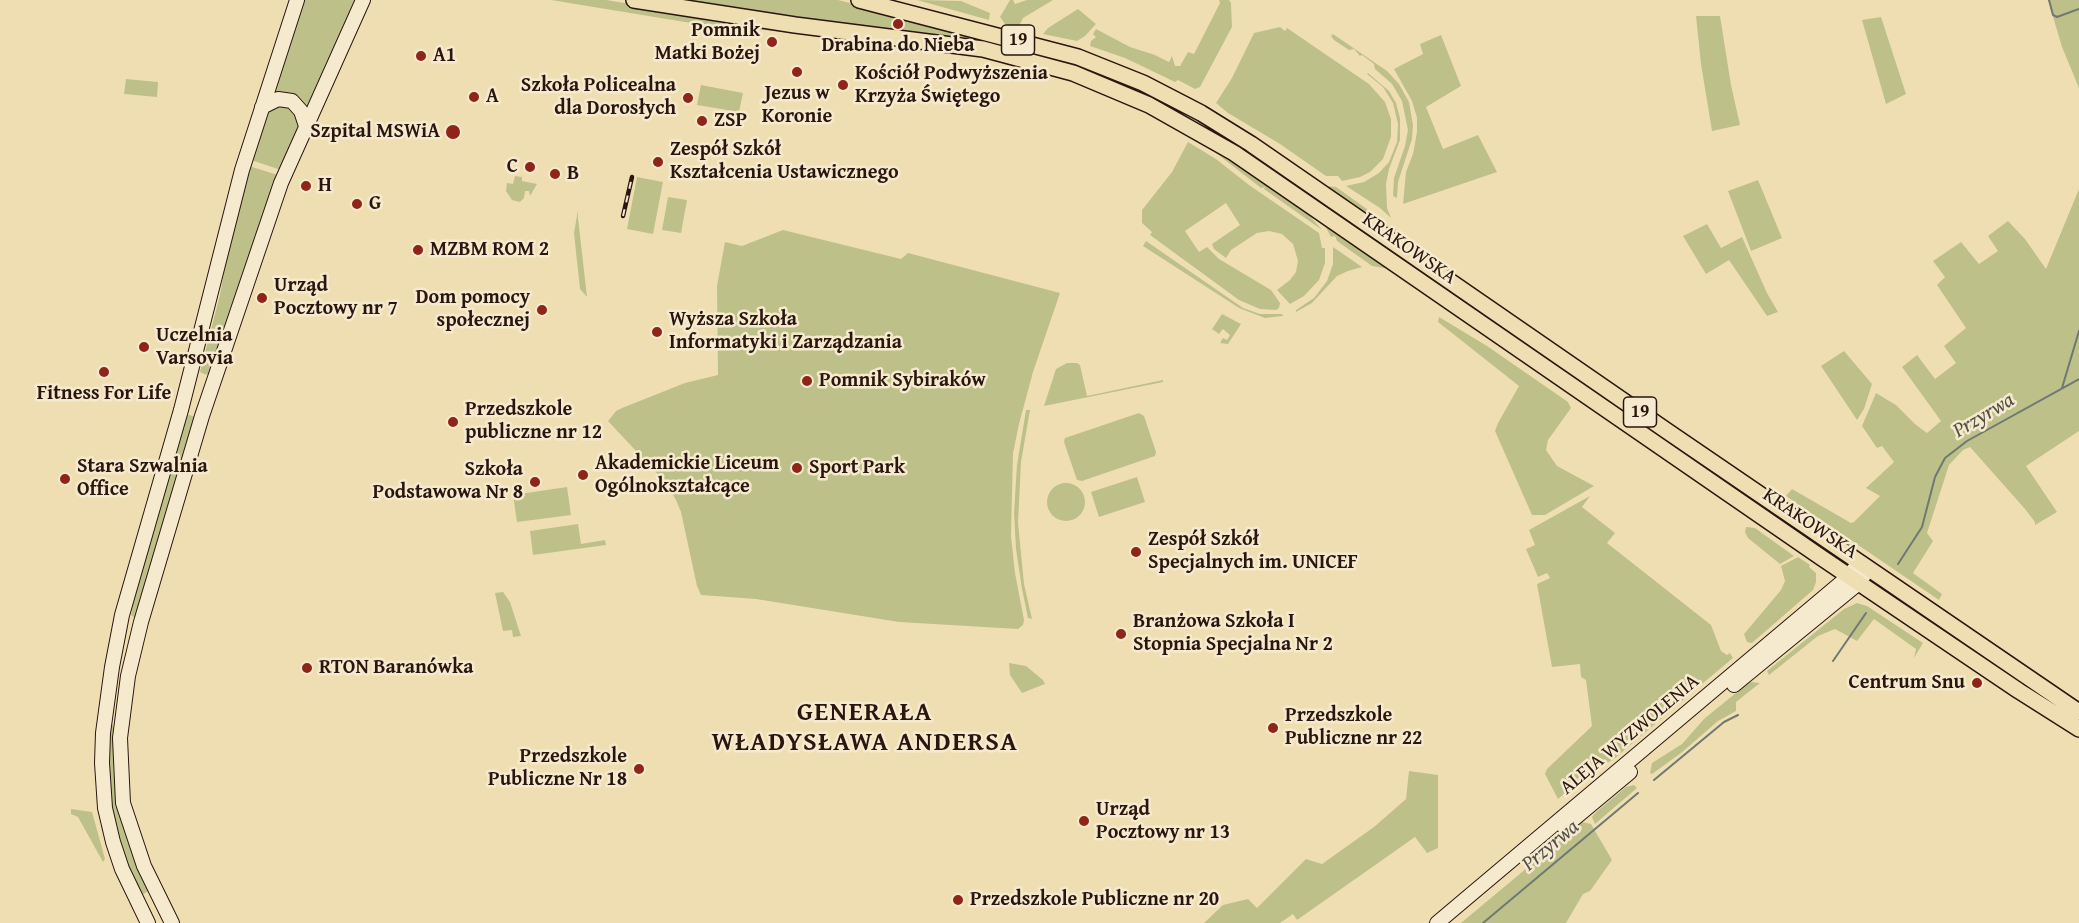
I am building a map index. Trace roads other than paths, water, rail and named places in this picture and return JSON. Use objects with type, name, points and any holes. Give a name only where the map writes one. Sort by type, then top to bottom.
[{"type":"main road","points":[[148,923],[113,842],[105,808],[102,762],[114,654],[122,615],[187,386],[234,200],[297,0]]},
{"type":"main road","points":[[172,923],[144,866],[123,803],[119,755],[128,676],[141,622],[210,393],[281,183],[363,0]]},
{"type":"main road","name":"KRAKOWSKA","points":[[634,0],[795,25],[956,45],[1021,58],[1089,79],[1149,105],[1211,138],[1822,558],[2019,692],[2079,729]]},
{"type":"main road","name":"KRAKOWSKA","points":[[860,0],[1070,55],[1143,83],[1188,106],[1251,144],[2079,712]]},
{"type":"main road","points":[[262,107],[278,99],[292,101],[301,111],[306,126]]},
{"type":"main road","points":[[1277,183],[1318,220]]},
{"type":"main road","points":[[187,386],[210,393]]},
{"type":"main road","points":[[1822,558],[1831,582],[1829,591]]},
{"type":"main road","points":[[1854,579],[1864,566]]},
{"type":"main road","name":"ALEJA WYZWOLENIA","points":[[1437,923],[1829,591],[1854,579]]},
{"type":"main road","name":"ALEJA WYZWOLENIA","points":[[1449,923],[1854,579]]},
{"type":"main road","points":[[122,615],[132,625],[141,622]]},
{"type":"main road","points":[[106,710],[123,711]]},
{"type":"main road","points":[[140,908],[159,899]]},
{"type":"waterway","points":[[2049,0],[2053,15],[2057,17],[2079,9]]},
{"type":"waterway","points":[[2062,388],[2079,331]]},
{"type":"waterway","name":"Przyrwa","points":[[1898,564],[1922,527],[1935,477],[1945,458],[1967,441],[2079,379]]},
{"type":"waterway","name":"Przyrwa","points":[[1833,661],[1866,613]]},
{"type":"waterway","name":"Przyrwa","points":[[1654,780],[1724,722],[1738,715]]},
{"type":"waterway","name":"Przyrwa","points":[[1483,923],[1638,793]]},
{"type":"railway","points":[[623,216],[632,177]]},
{"type":"place","name":"Drabina do Nieba","points":[[898,24]]},
{"type":"place","name":"Pomnik Matki Bożej","points":[[772,42]]},
{"type":"place","name":"A1","points":[[421,56]]},
{"type":"place","name":"Jezus w Koronie","points":[[797,72]]},
{"type":"place","name":"Kościół Podwyższenia Krzyża Świętego","points":[[843,85]]},
{"type":"place","name":"A","points":[[474,97]]},
{"type":"place","name":"Szkoła Policealna dla Dorosłych","points":[[688,98]]},
{"type":"place","name":"ZSP","points":[[702,121]]},
{"type":"place","name":"Szpital MSWiA","points":[[453,132]]},
{"type":"place","name":"Zespół Szkół Kształcenia Ustawicznego","points":[[658,162]]},
{"type":"place","name":"C","points":[[530,167]]},
{"type":"place","name":"B","points":[[555,174]]},
{"type":"place","name":"H","points":[[306,186]]},
{"type":"place","name":"G","points":[[357,204]]},
{"type":"place","name":"MZBM ROM 2","points":[[418,250]]},
{"type":"place","name":"Urząd Pocztowy nr 7","points":[[262,298]]},
{"type":"place","name":"Dom pomocy społecznej","points":[[542,310]]},
{"type":"place","name":"Wyższa Szkoła Informatyki i Zarządzania","points":[[657,332]]},
{"type":"place","name":"Uczelnia Varsovia","points":[[144,347]]},
{"type":"place","name":"Fitness For Life","points":[[104,372]]},
{"type":"place","name":"Pomnik Sybiraków","points":[[807,381]]},
{"type":"place","name":"Przedszkole publiczne nr 12","points":[[453,422]]},
{"type":"place","name":"Sport Park","points":[[797,468]]},
{"type":"place","name":"Akademickie Liceum Ogólnokształcące","points":[[583,475]]},
{"type":"place","name":"Stara Szwalnia Office","points":[[65,479]]},
{"type":"place","name":"Szkoła Podstawowa Nr 8","points":[[535,482]]},
{"type":"place","name":"Zespół Szkół Specjalnych im. UNICEF","points":[[1136,552]]},
{"type":"place","name":"Branżowa Szkoła I Stopnia Specjalna Nr 2","points":[[1121,634]]},
{"type":"place","name":"RTON Baranówka","points":[[307,668]]},
{"type":"place","name":"Centrum Snu","points":[[1977,683]]},
{"type":"place","name":"Przedszkole Publiczne nr 22","points":[[1273,728]]},
{"type":"place","name":"Przedszkole Publiczne Nr 18","points":[[639,769]]},
{"type":"place","name":"Urząd Pocztowy nr 13","points":[[1084,821]]},
{"type":"place","name":"Przedszkole Publiczne nr 20","points":[[958,900]]},
{"type":"district","name":"GENERAŁA WŁADYSŁAWA ANDERSA","points":[[865,728]]}]
